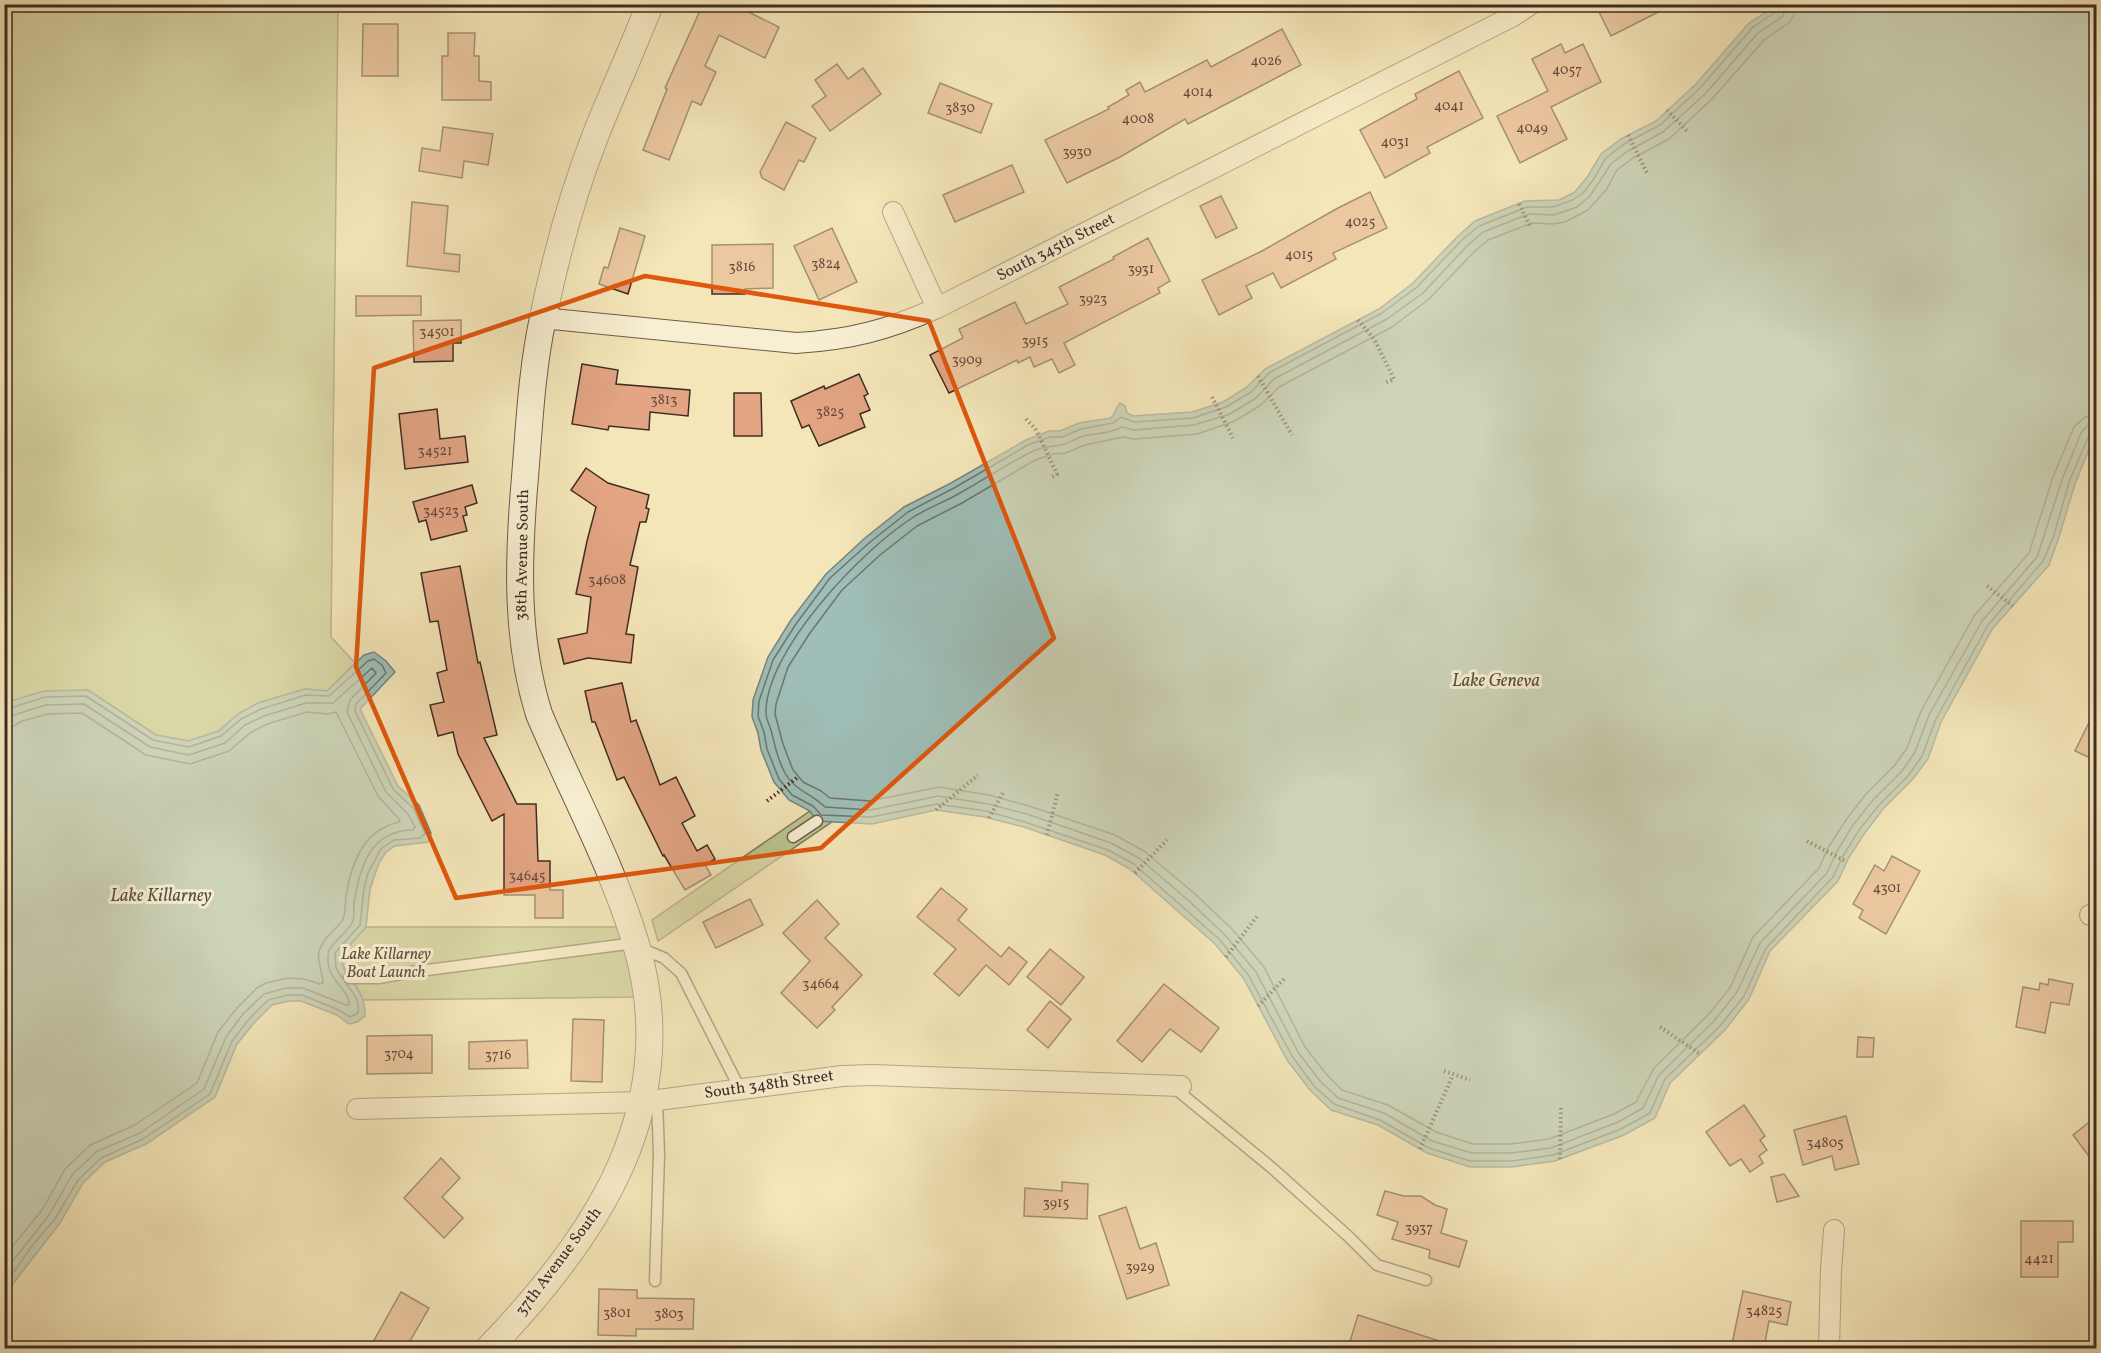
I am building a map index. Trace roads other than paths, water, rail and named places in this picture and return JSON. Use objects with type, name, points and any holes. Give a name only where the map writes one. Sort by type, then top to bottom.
[{"type":"street","name":"38th Avenue South","points":[[650,4],[596,135],[573,202],[542,318],[529,430],[520,545],[520,600],[530,686],[539,714],[614,883],[636,945],[645,983],[648,1014],[650,1101]]},
{"type":"street","name":"South 345th Street","points":[[542,318],[796,343],[832,341],[902,324],[1513,16],[1531,4]]},
{"type":"street","points":[[893,212],[937,308]]},
{"type":"street","name":"South 348th Street","points":[[357,1109],[650,1101],[872,1074],[1176,1086]]},
{"type":"street","name":"37th Avenue South","points":[[489,1348],[517,1319],[591,1223],[618,1172],[650,1101]]},
{"type":"street","points":[[1829,1348],[1834,1230]]},
{"type":"lane","points":[[793,837],[817,820]]},
{"type":"lane","points":[[350,978],[379,978],[411,972],[636,945],[664,958],[681,973],[740,1089]]},
{"type":"lane","points":[[1176,1086],[1272,1168],[1377,1265],[1426,1280]]},
{"type":"lane","points":[[650,1101],[659,1154],[655,1281]]},
{"type":"water","name":"Lake Geneva","points":[[1777,5],[2096,5],[2096,432],[2075,484],[2049,565],[1993,628],[1941,722],[1928,759],[1864,834],[1848,859],[1838,881],[1770,951],[1749,999],[1725,1030],[1670,1083],[1655,1118],[1624,1135],[1555,1161],[1512,1167],[1470,1167],[1427,1153],[1378,1125],[1331,1110],[1310,1090],[1287,1060],[1244,979],[1215,944],[1130,869],[1105,855],[1024,827],[985,817],[936,810],[872,824],[817,821],[810,811],[789,800],[774,782],[761,750],[752,717],[753,700],[768,657],[791,620],[826,574],[865,538],[904,507],[1026,440],[1049,431],[1060,431],[1079,423],[1111,418],[1120,403],[1125,406],[1127,413],[1133,416],[1192,412],[1223,402],[1247,387],[1265,369],[1379,309],[1413,283],[1475,221],[1525,201],[1559,200],[1575,192],[1601,154],[1621,139],[1656,121],[1696,84],[1749,23]]},
{"type":"water","name":"Lake Killarney","points":[[374,652],[395,672],[360,709],[398,786],[419,805],[431,833],[428,842],[395,846],[386,852],[379,863],[370,889],[366,927],[341,955],[345,972],[362,997],[365,1016],[349,1024],[337,1015],[301,1001],[272,1005],[237,1044],[215,1097],[146,1144],[105,1162],[83,1183],[60,1223],[12,1285],[5,1307],[5,706],[11,701],[44,691],[88,690],[156,735],[188,741],[219,731],[238,714],[258,703],[305,689],[327,691],[364,655]]},
{"type":"park label","name":"Lake Killarney Boat Launch","points":[[386,964]]}]
